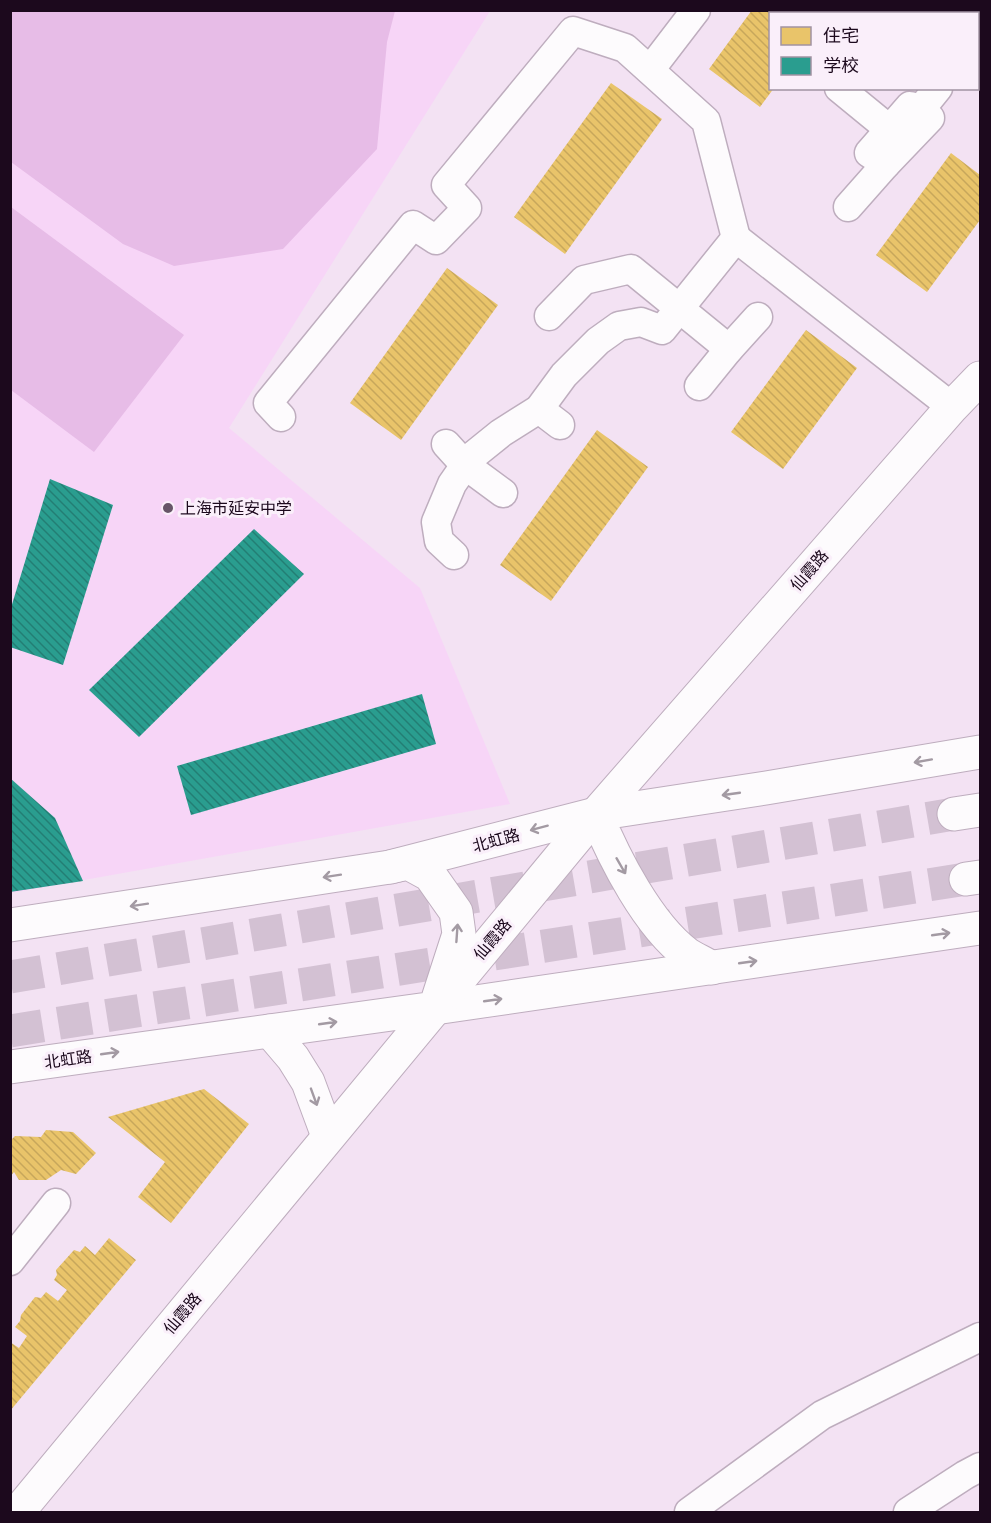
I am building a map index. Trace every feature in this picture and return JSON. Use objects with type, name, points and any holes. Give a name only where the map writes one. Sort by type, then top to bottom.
[{"type":"main road","name":"仙霞路","points":[[18,1512],[596,814],[952,407],[981,378]]},
{"type":"main road","name":"北虹路","points":[[10,925],[390,867],[596,814],[981,752]]},
{"type":"main road","points":[[596,814],[610,849],[636,893],[669,937],[688,954],[712,968]]},
{"type":"main road","points":[[408,863],[430,875],[456,912],[459,934],[435,1008]]},
{"type":"main road","name":"北虹路","points":[[10,1067],[435,1008],[981,928]]},
{"type":"main road","points":[[270,1031],[293,1058],[308,1082],[328,1136]]},
{"type":"street","points":[[650,70],[696,10]]},
{"type":"street","points":[[281,417],[268,403],[414,225],[436,240],[467,208],[446,185],[573,31],[625,48],[706,121],[736,238],[952,407]]},
{"type":"street","points":[[841,90],[890,129]]},
{"type":"street","points":[[848,207],[930,118],[930,99],[910,106],[868,153],[886,164]]},
{"type":"street","points":[[454,555],[439,541],[436,522],[452,484],[470,458],[501,433],[549,417],[564,375],[598,341],[619,326],[641,322],[662,330],[678,307],[736,238]]},
{"type":"street","points":[[549,316],[584,280],[631,269],[729,349]]},
{"type":"street","points":[[699,386],[758,317]]},
{"type":"street","points":[[446,444],[465,465],[503,493]]},
{"type":"street","points":[[10,1261],[56,1203]]},
{"type":"street","points":[[689,1512],[822,1415],[981,1337]]},
{"type":"street","points":[[908,1512],[981,1467]]},
{"type":"shaded area","points":[[11,10],[395,11],[387,42],[377,149],[283,249],[174,266],[123,244],[11,162]]},
{"type":"shaded area","name":"上海市延安中学","points":[[11,11],[490,11],[229,428],[420,588],[510,804],[11,893]]},
{"type":"shaded area","points":[[11,207],[184,335],[94,452],[11,390]]},
{"type":"building: 住宅","points":[[752,10],[831,10],[830,12],[769,12],[769,90],[773,90],[760,107],[709,69]]},
{"type":"building: 住宅","points":[[611,83],[662,119],[565,254],[514,217]]},
{"type":"building: 住宅","points":[[951,153],[980,175],[980,220],[927,292],[876,255]]},
{"type":"building: 住宅","points":[[447,268],[498,305],[401,440],[350,403]]},
{"type":"building: 住宅","points":[[806,330],[857,368],[783,469],[731,432]]},
{"type":"building: 住宅","points":[[597,430],[648,467],[551,601],[500,565]]},
{"type":"building: 住宅","points":[[204,1089],[249,1124],[171,1223],[138,1197],[165,1162],[108,1117]]},
{"type":"building: 住宅","points":[[46,1130],[73,1132],[96,1153],[76,1174],[61,1170],[46,1180],[19,1180],[14,1172],[10,1177],[10,1141],[15,1136],[41,1137]]},
{"type":"building: 住宅","points":[[109,1238],[136,1260],[10,1411],[10,1342],[19,1348],[27,1336],[15,1327],[21,1315],[35,1297],[41,1298],[46,1292],[58,1301],[67,1290],[54,1280],[57,1275],[56,1270],[74,1250],[80,1252],[85,1246],[95,1255]]},
{"type":"building: 学校","points":[[50,479],[113,505],[63,665],[10,647],[10,611]]},
{"type":"building: 学校","points":[[254,529],[304,574],[139,737],[89,690]]},
{"type":"building: 学校","points":[[422,694],[436,744],[191,815],[177,766]]},
{"type":"building: 学校","points":[[10,778],[55,818],[83,881],[10,892]]},
{"type":"tunnel","points":[[10,977],[954,814]]},
{"type":"tunnel","points":[[10,1031],[966,879]]},
{"type":"place","name":"上海市延安中学","points":[[168,508]]}]
